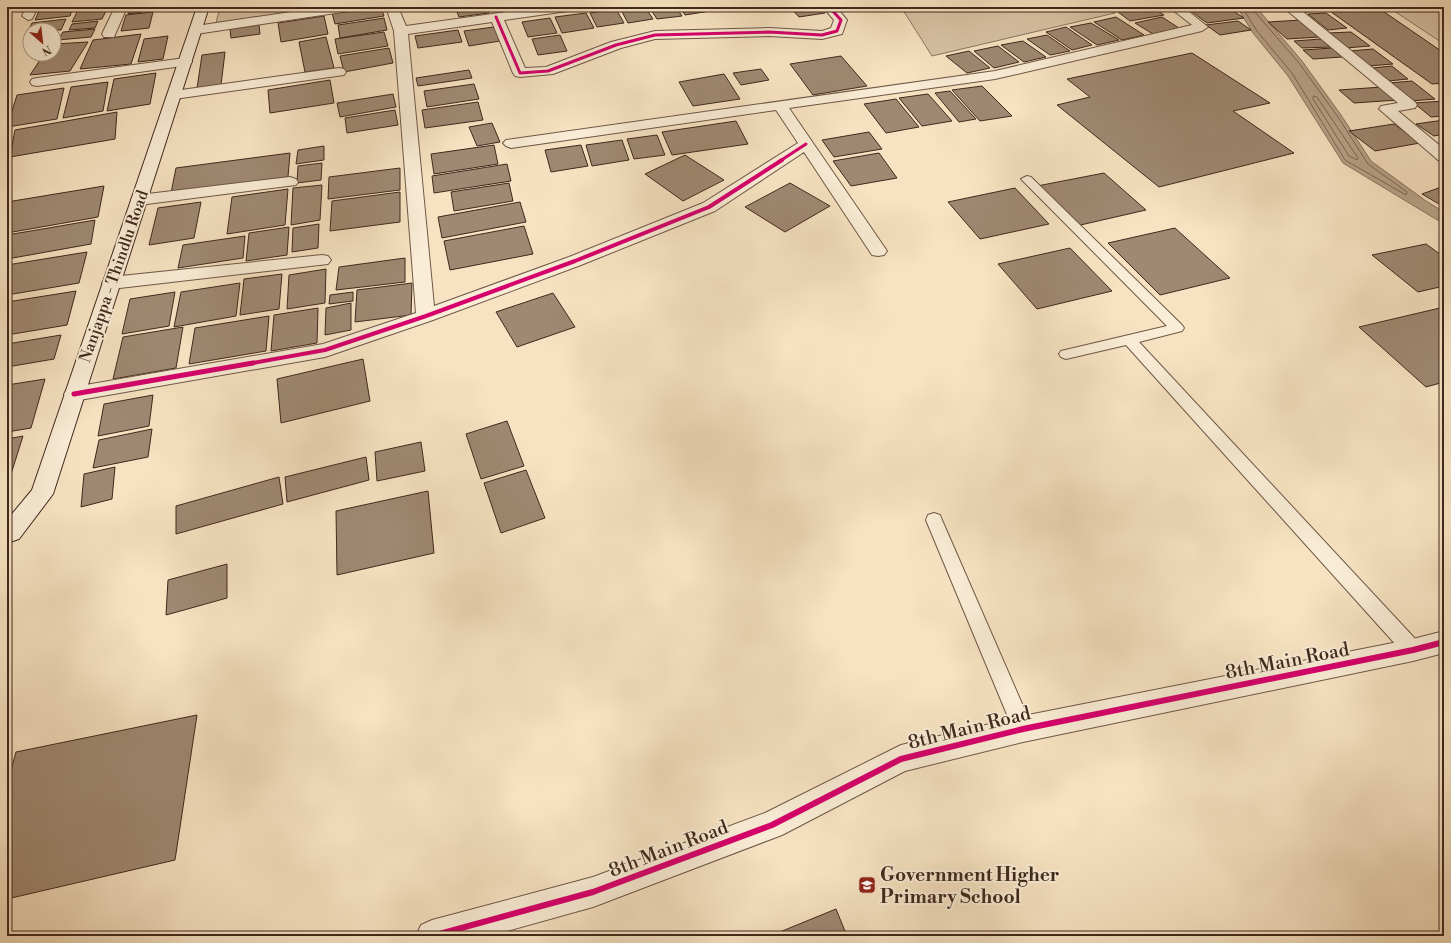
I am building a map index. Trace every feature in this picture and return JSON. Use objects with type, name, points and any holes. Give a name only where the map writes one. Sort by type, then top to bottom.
[{"type":"street","points":[[109,34],[121,7]]},
{"type":"street","name":"Nanjappa - Thindlu Road","points":[[7,534],[11,532],[42,494],[74,394],[204,7]]},
{"type":"street","points":[[196,30],[350,7]]},
{"type":"street","points":[[392,7],[401,31],[426,316]]},
{"type":"street","points":[[401,31],[568,7]]},
{"type":"street","points":[[496,17],[520,73],[534,73],[548,71],[616,45],[655,35],[761,32],[822,35],[837,32],[841,20],[829,7]]},
{"type":"street","points":[[511,143],[995,75],[1202,27],[1175,7]]},
{"type":"street","points":[[1289,7],[1410,104],[1386,109],[1444,157]]},
{"type":"street","points":[[37,82],[185,62]]},
{"type":"street","points":[[174,95],[339,72]]},
{"type":"street","points":[[780,105],[878,251]]},
{"type":"street","points":[[74,394],[325,350],[426,316],[575,261],[709,207],[806,144]]},
{"type":"street","points":[[139,200],[290,182]]},
{"type":"street","points":[[111,283],[322,260]]},
{"type":"street","name":"8th Main Road","points":[[432,936],[593,892],[772,825],[901,759],[1023,728],[1413,650],[1444,642]]},
{"type":"lane","points":[[1027,179],[1177,328],[1066,354]]},
{"type":"lane","points":[[1129,340],[1413,650]]},
{"type":"lane","points":[[934,520],[1023,728]]},
{"type":"shaded area","points":[[220,7],[325,7],[216,23]]},
{"type":"shaded area","points":[[901,7],[1106,7],[1115,13],[932,56]]},
{"type":"shaded area","points":[[1388,7],[1444,7],[1444,44]]},
{"type":"water","points":[[1237,7],[1256,7],[1302,61],[1341,115],[1371,161],[1426,201],[1444,212],[1444,224],[1343,163],[1288,76],[1253,33]]},
{"type":"building","points":[[41,7],[73,7],[70,16],[35,20]]},
{"type":"building","points":[[108,7],[102,19],[72,22],[79,8]]},
{"type":"building","points":[[130,7],[158,7],[157,10],[128,14]]},
{"type":"building","points":[[381,7],[384,16],[335,24],[332,13]]},
{"type":"building","points":[[455,7],[486,7],[489,13],[459,17]]},
{"type":"building","points":[[645,7],[653,19],[628,23],[620,8]]},
{"type":"building","points":[[649,7],[676,7],[682,16],[657,19]]},
{"type":"building","points":[[680,7],[714,7],[716,10],[685,15]]},
{"type":"building","points":[[718,7],[745,7],[720,11]]},
{"type":"building","points":[[790,7],[819,7],[825,13],[799,17]]},
{"type":"building","points":[[1125,7],[1152,7],[1164,15],[1130,21],[1114,9]]},
{"type":"building","points":[[1227,7],[1244,18],[1207,23],[1191,11]]},
{"type":"building","points":[[1297,7],[1319,7],[1324,11],[1304,12]]},
{"type":"building","points":[[1346,7],[1377,7],[1444,53],[1444,83],[1432,84],[1327,9]]},
{"type":"building","points":[[616,9],[624,23],[597,27],[590,13]]},
{"type":"building","points":[[153,12],[149,28],[121,31],[126,15]]},
{"type":"building","points":[[586,13],[594,28],[562,33],[555,17]]},
{"type":"building","points":[[1326,13],[1347,28],[1328,30],[1308,14]]},
{"type":"building","points":[[324,16],[328,34],[281,42],[278,23]]},
{"type":"building","points":[[1116,17],[1144,35],[1122,40],[1094,22]]},
{"type":"building","points":[[1162,17],[1179,28],[1153,34],[1135,23]]},
{"type":"building","points":[[384,18],[387,30],[340,38],[338,25]]},
{"type":"building","points":[[550,18],[557,33],[528,37],[522,22]]},
{"type":"building","points":[[66,19],[62,28],[62,22],[40,22]]},
{"type":"building","points":[[1301,20],[1320,37],[1287,39],[1268,22]]},
{"type":"building","points":[[98,21],[95,28],[69,30],[72,24]]},
{"type":"building","points":[[1238,21],[1251,30],[1220,35],[1206,25]]},
{"type":"building","points":[[1091,23],[1119,40],[1097,45],[1070,27]]},
{"type":"building","points":[[259,25],[260,34],[231,38],[230,29]]},
{"type":"building","points":[[494,27],[500,41],[469,46],[464,31]]},
{"type":"building","points":[[1066,27],[1092,45],[1072,50],[1046,32]]},
{"type":"building","points":[[95,29],[91,37],[62,40],[63,32]]},
{"type":"building","points":[[458,30],[462,42],[418,48],[415,36]]},
{"type":"building","points":[[384,32],[388,46],[338,54],[335,39]]},
{"type":"building","points":[[1351,32],[1370,46],[1346,48],[1328,33]]},
{"type":"building","points":[[141,34],[131,64],[80,69],[93,40]]},
{"type":"building","points":[[560,35],[567,51],[538,55],[532,39]]},
{"type":"building","points":[[1047,35],[1070,51],[1050,55],[1027,39]]},
{"type":"building","points":[[168,36],[163,59],[138,62],[144,39]]},
{"type":"building","points":[[326,37],[334,68],[305,72],[299,42]]},
{"type":"building","points":[[1321,39],[1330,47],[1302,48],[1294,41]]},
{"type":"building","points":[[1023,41],[1046,57],[1024,62],[1001,45]]},
{"type":"building","points":[[88,42],[70,71],[30,75],[39,62],[62,62],[62,44]]},
{"type":"building","points":[[998,46],[1019,62],[994,68],[974,51]]},
{"type":"building","points":[[389,48],[393,63],[344,72],[340,56]]},
{"type":"building","points":[[1332,48],[1342,57],[1313,59],[1303,50]]},
{"type":"building","points":[[1373,49],[1393,64],[1368,66],[1349,51]]},
{"type":"building","points":[[969,51],[990,68],[967,73],[946,56]]},
{"type":"building","points":[[225,52],[221,85],[197,88],[202,55]]},
{"type":"building","points":[[1192,53],[1270,103],[1233,111],[1294,153],[1159,187],[1057,105],[1090,97],[1067,79]]},
{"type":"building","points":[[841,56],[867,86],[813,95],[790,64]]},
{"type":"building","points":[[1392,66],[1408,79],[1388,81],[1372,68]]},
{"type":"building","points":[[761,69],[769,80],[741,85],[733,73]]},
{"type":"building","points":[[469,70],[472,78],[418,86],[416,78]]},
{"type":"building","points":[[156,73],[150,104],[107,111],[114,79]]},
{"type":"building","points":[[724,74],[740,99],[693,106],[679,82]]},
{"type":"building","points":[[330,80],[334,103],[270,113],[268,90]]},
{"type":"building","points":[[1412,81],[1435,99],[1411,101],[1389,83]]},
{"type":"building","points":[[108,82],[103,111],[63,118],[71,87]]},
{"type":"building","points":[[474,84],[479,99],[427,107],[424,91]]},
{"type":"building","points":[[982,86],[1012,116],[980,121],[952,90]]},
{"type":"building","points":[[1382,87],[1398,100],[1354,103],[1339,90]]},
{"type":"building","points":[[64,88],[57,119],[7,127],[17,95]]},
{"type":"building","points":[[950,91],[976,119],[959,122],[935,93]]},
{"type":"building","points":[[393,94],[396,107],[340,117],[337,103]]},
{"type":"building","points":[[928,94],[952,121],[922,126],[899,98]]},
{"type":"building","points":[[896,99],[919,127],[886,133],[864,104]]},
{"type":"building","points":[[1444,101],[1444,116],[1431,117],[1414,103]]},
{"type":"building","points":[[478,102],[483,120],[425,128],[422,110]]},
{"type":"building","points":[[395,110],[398,125],[347,133],[345,118]]},
{"type":"building","points":[[117,112],[115,139],[10,157],[15,130]]},
{"type":"building","points":[[1444,120],[1444,134],[1434,136],[1416,124]]},
{"type":"building","points":[[736,121],[748,144],[672,155],[662,132]]},
{"type":"building","points":[[492,123],[500,142],[477,146],[469,127]]},
{"type":"building","points":[[1394,124],[1420,143],[1375,151],[1349,131]]},
{"type":"building","points":[[869,132],[882,149],[834,157],[822,140]]},
{"type":"building","points":[[657,135],[665,155],[634,159],[627,139]]},
{"type":"building","points":[[622,140],[629,160],[592,166],[586,145]]},
{"type":"building","points":[[494,145],[498,164],[434,174],[431,154]]},
{"type":"building","points":[[581,145],[588,166],[551,172],[545,150]]},
{"type":"building","points":[[324,146],[324,160],[296,164],[298,150]]},
{"type":"building","points":[[290,153],[288,177],[171,193],[176,168]]},
{"type":"building","points":[[879,153],[897,178],[851,186],[833,161]]},
{"type":"building","points":[[685,155],[724,180],[683,201],[645,174]]},
{"type":"building","points":[[322,163],[321,180],[297,183],[298,166]]},
{"type":"building","points":[[507,164],[511,181],[434,193],[432,176]]},
{"type":"building","points":[[400,168],[400,190],[328,199],[329,177]]},
{"type":"building","points":[[1104,173],[1146,210],[1076,226],[1037,186]]},
{"type":"building","points":[[509,183],[513,201],[454,211],[451,192]]},
{"type":"building","points":[[790,183],[830,206],[785,232],[745,207]]},
{"type":"building","points":[[322,185],[320,220],[291,225],[293,188]]},
{"type":"building","points":[[104,186],[98,217],[7,233],[7,202]]},
{"type":"building","points":[[1444,186],[1444,207],[1422,194]]},
{"type":"building","points":[[1015,188],[1049,224],[980,239],[948,202]]},
{"type":"building","points":[[288,189],[285,225],[227,234],[232,197]]},
{"type":"building","points":[[400,192],[400,222],[330,231],[332,201]]},
{"type":"building","points":[[201,202],[194,238],[149,245],[158,208]]},
{"type":"building","points":[[520,202],[526,222],[442,238],[438,217]]},
{"type":"building","points":[[95,220],[91,244],[7,259],[7,235]]},
{"type":"building","points":[[319,224],[318,248],[292,252],[293,228]]},
{"type":"building","points":[[524,226],[533,254],[450,270],[444,241]]},
{"type":"building","points":[[289,227],[287,255],[246,261],[249,233]]},
{"type":"building","points":[[1175,228],[1230,278],[1160,295],[1108,243]]},
{"type":"building","points":[[245,236],[243,258],[178,268],[183,245]]},
{"type":"building","points":[[1426,244],[1444,257],[1444,286],[1418,292],[1372,255]]},
{"type":"building","points":[[1070,248],[1112,291],[1037,309],[998,264]]},
{"type":"building","points":[[87,252],[79,283],[7,295],[7,265]]},
{"type":"building","points":[[405,258],[405,282],[336,290],[339,267]]},
{"type":"building","points":[[326,269],[325,303],[287,309],[289,275]]},
{"type":"building","points":[[282,274],[279,309],[240,315],[244,279]]},
{"type":"building","points":[[240,283],[236,316],[174,327],[181,292]]},
{"type":"building","points":[[412,283],[411,315],[355,322],[357,290]]},
{"type":"building","points":[[76,291],[67,325],[7,335],[7,302]]},
{"type":"building","points":[[175,292],[169,326],[122,334],[130,299]]},
{"type":"building","points":[[353,292],[353,301],[329,304],[330,295]]},
{"type":"building","points":[[553,293],[575,327],[517,347],[496,312]]},
{"type":"building","points":[[351,303],[351,330],[325,335],[326,308]]},
{"type":"building","points":[[1444,307],[1444,382],[1426,387],[1359,327]]},
{"type":"building","points":[[318,308],[317,343],[271,351],[274,315]]},
{"type":"building","points":[[269,316],[266,351],[189,364],[195,328]]},
{"type":"building","points":[[183,327],[176,368],[113,379],[123,337]]},
{"type":"building","points":[[61,335],[54,359],[7,367],[7,344]]},
{"type":"building","points":[[363,359],[370,401],[281,423],[277,379]]},
{"type":"building","points":[[45,379],[31,428],[7,432],[7,385]]},
{"type":"building","points":[[153,395],[149,426],[98,436],[104,404]]},
{"type":"building","points":[[507,421],[524,466],[481,479],[466,434]]},
{"type":"building","points":[[152,429],[148,457],[93,468],[99,440]]},
{"type":"building","points":[[23,436],[7,487],[7,439]]},
{"type":"building","points":[[421,442],[425,471],[377,481],[375,452]]},
{"type":"building","points":[[366,457],[369,480],[287,502],[285,477]]},
{"type":"building","points":[[115,467],[112,499],[81,507],[84,474]]},
{"type":"building","points":[[526,470],[545,518],[501,533],[484,483]]},
{"type":"building","points":[[279,477],[283,504],[176,534],[176,506]]},
{"type":"building","points":[[428,491],[434,553],[337,575],[336,511]]},
{"type":"building","points":[[227,564],[227,598],[166,615],[168,580]]},
{"type":"building","points":[[197,715],[175,860],[7,899],[7,785],[16,752]]},
{"type":"building","points":[[836,909],[847,936],[770,936]]},
{"type":"cycle path","points":[[496,17],[520,73],[548,71],[616,45],[655,35],[769,32],[822,35],[837,31],[841,20],[829,7]]},
{"type":"cycle path","points":[[74,394],[325,350],[426,316],[575,261],[709,207],[806,144]]},
{"type":"cycle path","points":[[432,936],[593,892],[772,825],[901,759],[1023,729],[1413,650],[1444,642]]},
{"type":"place","name":"Government Higher Primary School","points":[[867,885]]}]
